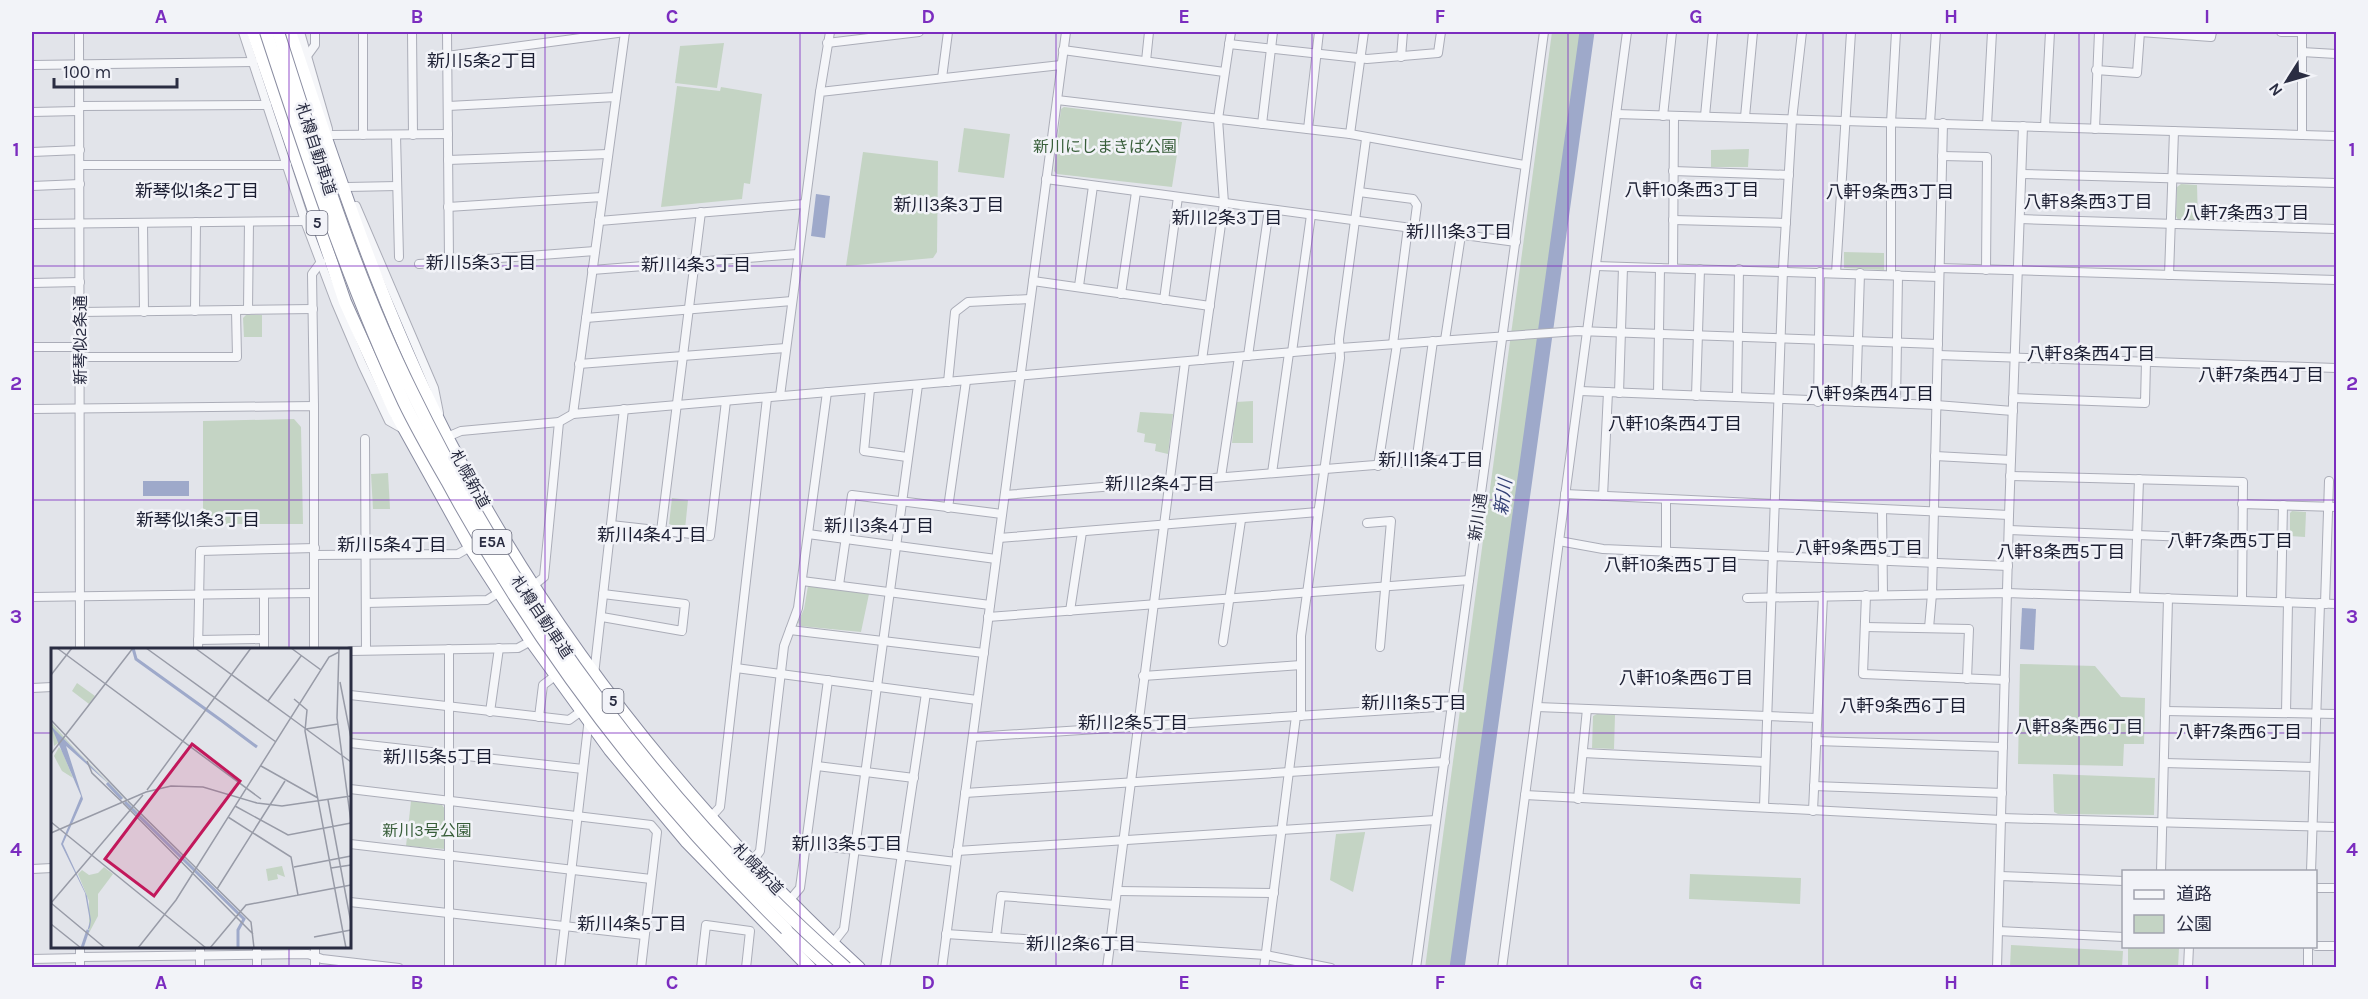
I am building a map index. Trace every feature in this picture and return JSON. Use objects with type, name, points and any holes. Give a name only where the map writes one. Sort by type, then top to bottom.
[{"type":"highway","name":"札幌新道","points":[[253,32],[345,303],[394,410],[470,547],[584,718],[686,841],[810,968]]},
{"type":"highway","name":"札樽自動車道","points":[[266,32],[331,225],[365,311],[405,404],[480,543],[537,632],[612,736],[693,833],[786,929],[829,968]]},
{"type":"highway","name":"札樽自動車道","points":[[278,32],[341,224],[376,313],[411,392],[484,529],[548,630],[628,739],[738,862],[829,946],[848,968]]},
{"type":"highway","name":"札幌新道","points":[[290,32],[353,222],[425,391],[478,496],[533,586],[630,723],[710,818],[829,946],[859,968]]},
{"type":"highway","points":[[786,929],[824,968]]},
{"type":"street","name":"新琴似2条通","points":[[80,32],[80,648]]},
{"type":"street","points":[[243,32],[304,221],[362,364],[389,421],[406,430]]},
{"type":"street","points":[[300,32],[347,187],[434,388],[441,424]]},
{"type":"street","points":[[307,56],[315,45],[315,32]]},
{"type":"street","points":[[363,32],[363,135]]},
{"type":"street","points":[[412,32],[413,135]]},
{"type":"street","points":[[447,32],[449,261]]},
{"type":"street","points":[[447,56],[625,32],[573,414]]},
{"type":"street","points":[[780,396],[819,92],[830,32]]},
{"type":"street","points":[[827,43],[919,32]]},
{"type":"street","points":[[942,78],[948,32]]},
{"type":"street","points":[[942,968],[1066,32]]},
{"type":"street","points":[[1146,61],[1149,32]]},
{"type":"street","points":[[1202,360],[1224,203],[1218,119],[1231,32]]},
{"type":"street","points":[[1262,124],[1273,32]]},
{"type":"street","points":[[1308,129],[1319,32]]},
{"type":"street","points":[[1350,134],[1364,32]]},
{"type":"street","points":[[1401,57],[1403,32]]},
{"type":"street","points":[[1229,44],[1360,58],[1401,57],[1438,53],[1441,32]]},
{"type":"street","name":"新川通","points":[[1416,968],[1544,32]]},
{"type":"street","points":[[1502,968],[1627,32]]},
{"type":"street","points":[[1663,116],[1672,32]]},
{"type":"street","points":[[1705,116],[1713,32]]},
{"type":"street","points":[[1745,117],[1753,32]]},
{"type":"street","points":[[1764,807],[1783,270],[1792,120],[1802,32]]},
{"type":"street","points":[[1836,273],[1851,32]]},
{"type":"street","points":[[1896,32],[1891,123],[1898,344],[1896,403]]},
{"type":"street","points":[[1930,123],[1936,32]]},
{"type":"street","points":[[1987,125],[1992,32]]},
{"type":"street","points":[[2045,127],[2050,32]]},
{"type":"street","points":[[2095,129],[2099,32]]},
{"type":"street","points":[[2097,70],[2137,73],[2140,32],[2211,37],[2212,32]]},
{"type":"street","points":[[2281,32],[2302,32],[2302,135]]},
{"type":"street","points":[[1063,50],[1224,72]]},
{"type":"street","points":[[2302,52],[2337,54]]},
{"type":"street","points":[[32,64],[253,62]]},
{"type":"street","points":[[819,92],[1061,65]]},
{"type":"street","points":[[448,106],[616,97]]},
{"type":"street","points":[[1057,100],[1350,134],[1366,139],[1524,165]]},
{"type":"street","points":[[32,112],[80,108],[267,105]]},
{"type":"street","points":[[1616,114],[2337,136]]},
{"type":"street","points":[[1673,268],[1674,117]]},
{"type":"street","points":[[1929,628],[1933,565],[1943,123]]},
{"type":"street","points":[[1997,968],[2010,476],[2023,126]]},
{"type":"street","points":[[2169,275],[2174,131]]},
{"type":"street","points":[[330,135],[448,134]]},
{"type":"street","points":[[396,135],[399,256]]},
{"type":"street","points":[[1264,968],[1298,716],[1301,636],[1366,139]]},
{"type":"street","points":[[32,152],[80,150]]},
{"type":"street","points":[[448,160],[608,154]]},
{"type":"street","points":[[1942,156],[1987,157],[1986,270]]},
{"type":"street","points":[[80,165],[287,165]]},
{"type":"street","points":[[1673,171],[1789,175]]},
{"type":"street","points":[[2022,174],[2337,183]]},
{"type":"street","points":[[1046,179],[1516,242]]},
{"type":"street","points":[[32,186],[80,184]]},
{"type":"street","points":[[347,187],[397,186]]},
{"type":"street","points":[[1079,286],[1093,186]]},
{"type":"street","points":[[1121,294],[1137,192]]},
{"type":"street","points":[[1359,192],[1413,199],[1417,205],[1411,227],[1378,466]]},
{"type":"street","points":[[448,207],[602,197]]},
{"type":"street","points":[[1164,300],[1178,197]]},
{"type":"street","points":[[599,221],[805,204]]},
{"type":"street","points":[[1221,477],[1269,209]]},
{"type":"street","points":[[661,531],[701,213]]},
{"type":"street","points":[[1272,473],[1311,215]]},
{"type":"street","points":[[1673,219],[1786,223]]},
{"type":"street","points":[[2020,219],[2337,229]]},
{"type":"street","points":[[32,224],[304,221]]},
{"type":"street","points":[[195,311],[196,222]]},
{"type":"street","points":[[249,222],[249,310]]},
{"type":"street","points":[[143,223],[144,312]]},
{"type":"street","points":[[1445,340],[1461,235]]},
{"type":"street","points":[[419,264],[595,251]]},
{"type":"street","points":[[592,270],[798,254]]},
{"type":"street","points":[[314,648],[312,274],[321,262]]},
{"type":"street","points":[[1596,266],[1895,275],[1986,270],[2337,280]]},
{"type":"street","points":[[1619,393],[1623,332],[1623,267]]},
{"type":"street","points":[[1658,394],[1660,268]]},
{"type":"street","points":[[1696,396],[1700,268]]},
{"type":"street","points":[[1737,397],[1739,269]]},
{"type":"street","points":[[1818,402],[1820,272]]},
{"type":"street","points":[[1857,402],[1860,273]]},
{"type":"street","points":[[1033,281],[1210,306]]},
{"type":"street","points":[[32,283],[80,282]]},
{"type":"street","points":[[948,382],[955,312],[968,302],[1030,299]]},
{"type":"street","points":[[586,318],[792,301]]},
{"type":"street","points":[[80,312],[313,309]]},
{"type":"street","points":[[80,357],[237,357],[236,310]]},
{"type":"street","points":[[447,438],[461,431],[559,422],[573,414],[1514,335],[1588,331],[1859,343],[1938,344]]},
{"type":"street","points":[[1416,463],[1433,341]]},
{"type":"street","points":[[32,347],[80,347]]},
{"type":"street","points":[[579,364],[786,348]]},
{"type":"street","points":[[1938,355],[2337,368]]},
{"type":"street","points":[[1107,968],[1139,726],[1162,526],[1185,362]]},
{"type":"street","points":[[2013,398],[2145,403],[2146,362]]},
{"type":"street","points":[[948,508],[966,381]]},
{"type":"street","points":[[829,946],[844,929],[918,385]]},
{"type":"street","points":[[870,389],[864,451],[908,457]]},
{"type":"street","points":[[1580,391],[1818,402],[1896,403],[2013,411]]},
{"type":"street","points":[[751,862],[760,851],[784,646],[798,608],[827,392]]},
{"type":"street","points":[[1603,496],[1608,392]]},
{"type":"street","points":[[710,818],[720,807],[767,398]]},
{"type":"street","points":[[611,525],[710,536],[726,401]]},
{"type":"street","points":[[32,409],[314,406]]},
{"type":"street","points":[[560,968],[583,769],[584,718],[594,675],[602,617],[624,410]]},
{"type":"street","points":[[533,586],[544,578],[559,422]]},
{"type":"street","points":[[364,439],[366,650]]},
{"type":"street","points":[[1005,495],[1486,456]]},
{"type":"street","points":[[1935,456],[2011,460]]},
{"type":"street","points":[[2010,476],[2243,482],[2241,600]]},
{"type":"street","points":[[2135,597],[2139,479]]},
{"type":"street","points":[[2311,870],[2322,604],[2333,507],[2330,481]]},
{"type":"street","points":[[839,585],[852,495],[1002,514]]},
{"type":"street","points":[[1565,495],[2009,515]]},
{"type":"street","points":[[1666,500],[1666,552]]},
{"type":"street","points":[[2242,504],[2333,507]]},
{"type":"street","points":[[2283,505],[2286,713]]},
{"type":"street","points":[[1882,509],[1883,595]]},
{"type":"street","points":[[999,538],[1318,512]]},
{"type":"street","points":[[1223,642],[1241,520]]},
{"type":"street","points":[[1366,523],[1391,521],[1380,647]]},
{"type":"street","points":[[2009,531],[2242,539]]},
{"type":"street","points":[[1070,611],[1082,532]]},
{"type":"street","points":[[808,534],[996,559]]},
{"type":"street","points":[[1559,541],[1603,549],[1933,565],[2008,566]]},
{"type":"street","points":[[198,648],[200,551],[314,551],[365,555],[458,554],[470,547]]},
{"type":"street","points":[[988,617],[1469,580]]},
{"type":"street","points":[[802,581],[990,604]]},
{"type":"street","points":[[366,603],[487,600],[498,592]]},
{"type":"street","points":[[32,597],[314,593]]},
{"type":"street","points":[[1747,597],[2007,593],[2337,604]]},
{"type":"street","points":[[264,594],[264,648]]},
{"type":"street","points":[[602,617],[682,631],[685,604],[603,594]]},
{"type":"street","points":[[1866,595],[1863,674],[2005,680]]},
{"type":"street","points":[[1813,811],[1823,596]]},
{"type":"street","points":[[2161,870],[2168,598]]},
{"type":"street","points":[[1865,627],[1969,629],[1968,679]]},
{"type":"street","points":[[790,630],[984,653]]},
{"type":"street","points":[[198,640],[264,639]]},
{"type":"street","points":[[351,651],[518,648],[531,641]]},
{"type":"street","points":[[490,712],[499,648]]},
{"type":"street","points":[[449,649],[449,968]]},
{"type":"street","points":[[1143,676],[1301,665]]},
{"type":"street","points":[[736,668],[977,700]]},
{"type":"street","points":[[539,717],[543,684],[555,676]]},
{"type":"street","points":[[789,901],[800,888],[828,680]]},
{"type":"street","points":[[32,688],[51,687]]},
{"type":"street","points":[[885,968],[926,693]]},
{"type":"street","points":[[351,695],[569,720],[584,718]]},
{"type":"street","points":[[973,737],[1452,706]]},
{"type":"street","points":[[1537,707],[1817,718]]},
{"type":"street","points":[[1578,800],[1587,709]]},
{"type":"street","points":[[2165,711],[2337,714]]},
{"type":"street","points":[[1816,741],[2003,747]]},
{"type":"street","points":[[351,743],[583,769]]},
{"type":"street","points":[[1583,753],[1765,762]]},
{"type":"street","points":[[965,793],[1444,762]]},
{"type":"street","points":[[2164,763],[2314,767]]},
{"type":"street","points":[[817,766],[914,778]]},
{"type":"street","points":[[1814,786],[2002,792]]},
{"type":"street","points":[[351,789],[651,825],[657,832],[641,968]]},
{"type":"street","points":[[1525,795],[1578,800],[2001,819],[2337,827]]},
{"type":"street","points":[[957,851],[1436,820]]},
{"type":"street","points":[[351,844],[572,868],[651,879]]},
{"type":"street","points":[[806,844],[956,862]]},
{"type":"street","points":[[32,868],[51,868]]},
{"type":"street","points":[[2000,876],[2122,881]]},
{"type":"street","points":[[2317,888],[2337,888]]},
{"type":"street","points":[[1116,891],[1274,893]]},
{"type":"street","points":[[996,937],[1001,896],[1115,905]]},
{"type":"street","points":[[351,902],[565,925],[644,936]]},
{"type":"street","points":[[701,968],[706,925],[750,931],[746,968]]},
{"type":"street","points":[[1998,931],[2122,937]]},
{"type":"street","points":[[946,934],[1266,955],[1331,968]]},
{"type":"street","points":[[2317,946],[2337,946]]},
{"type":"street","points":[[315,948],[315,968]]},
{"type":"street","points":[[2188,968],[2189,948]]},
{"type":"street","points":[[2308,948],[2308,968]]},
{"type":"street","points":[[32,959],[80,961],[132,956],[143,951],[256,951],[308,954],[370,966],[399,968]]},
{"type":"street","points":[[200,951],[200,968]]},
{"type":"street","points":[[256,951],[256,968]]},
{"type":"street","points":[[132,956],[132,968]]},
{"type":"green space","points":[[1552,32],[1582,32],[1455,967],[1425,968]]},
{"type":"green space","points":[[724,43],[717,88],[675,83],[680,46]]},
{"type":"green space","points":[[677,86],[720,91],[721,87],[762,94],[750,184],[744,183],[742,199],[661,207]]},
{"type":"green space","name":"新川にしまきば公園","points":[[1064,107],[1182,122],[1172,187],[1057,174],[1054,171],[1061,109]]},
{"type":"green space","points":[[964,128],[1010,134],[1004,178],[958,172]]},
{"type":"green space","points":[[1749,149],[1748,167],[1711,167],[1711,150]]},
{"type":"green space","points":[[863,152],[938,161],[937,252],[933,258],[846,266]]},
{"type":"green space","points":[[2181,184],[2197,185],[2198,221],[2178,220],[2176,216],[2177,187]]},
{"type":"green space","points":[[1844,252],[1884,253],[1884,270],[1844,268]]},
{"type":"green space","points":[[246,315],[262,315],[262,337],[244,337],[243,318]]},
{"type":"green space","points":[[1253,401],[1253,443],[1232,443],[1236,402]]},
{"type":"green space","points":[[1140,412],[1173,414],[1168,454],[1155,451],[1156,444],[1144,442],[1145,434],[1137,432]]},
{"type":"green space","points":[[294,419],[301,427],[303,524],[203,524],[203,421]]},
{"type":"green space","points":[[388,473],[390,509],[373,509],[371,474]]},
{"type":"green space","points":[[672,498],[688,500],[685,529],[669,524]]},
{"type":"green space","points":[[2292,511],[2306,512],[2305,537],[2290,536],[2290,513]]},
{"type":"green space","points":[[808,586],[869,594],[861,632],[800,626],[798,622],[804,609]]},
{"type":"green space","points":[[2020,664],[2095,666],[2121,697],[2145,698],[2144,744],[2124,744],[2123,766],[2018,764]]},
{"type":"green space","points":[[1597,714],[1615,715],[1614,749],[1592,748],[1593,716]]},
{"type":"green space","points":[[2053,774],[2155,778],[2154,815],[2058,814],[2054,812]]},
{"type":"green space","name":"新川3号公園","points":[[411,801],[442,805],[445,809],[445,849],[406,846]]},
{"type":"green space","points":[[1365,832],[1353,892],[1330,880],[1336,834]]},
{"type":"green space","points":[[1690,874],[1801,878],[1800,904],[1689,899]]},
{"type":"green space","points":[[2011,945],[2123,951],[2122,967],[2010,967]]},
{"type":"green space","points":[[2128,948],[2179,948],[2178,967],[2128,967]]},
{"type":"water","points":[[816,194],[830,196],[825,238],[811,236]]},
{"type":"water","points":[[143,481],[189,481],[189,496],[143,496]]},
{"type":"water","points":[[2022,608],[2036,609],[2034,650],[2020,649]]},
{"type":"waterway","name":"新川","points":[[1457,968],[1587,32]]},
{"type":"district","name":"新川5条2丁目","points":[[482,61]]},
{"type":"district","name":"八軒10条西3丁目","points":[[1692,190]]},
{"type":"district","name":"新琴似1条2丁目","points":[[197,191]]},
{"type":"district","name":"八軒9条西3丁目","points":[[1890,192]]},
{"type":"district","name":"八軒8条西3丁目","points":[[2088,202]]},
{"type":"district","name":"新川3条3丁目","points":[[949,205]]},
{"type":"district","name":"八軒7条西3丁目","points":[[2246,213]]},
{"type":"district","name":"新川2条3丁目","points":[[1227,218]]},
{"type":"district","name":"新川1条3丁目","points":[[1459,232]]},
{"type":"district","name":"新川5条3丁目","points":[[481,263]]},
{"type":"district","name":"新川4条3丁目","points":[[696,265]]},
{"type":"district","name":"八軒8条西4丁目","points":[[2091,354]]},
{"type":"district","name":"八軒7条西4丁目","points":[[2261,375]]},
{"type":"district","name":"八軒9条西4丁目","points":[[1870,394]]},
{"type":"district","name":"八軒10条西4丁目","points":[[1675,424]]},
{"type":"district","name":"新川1条4丁目","points":[[1431,460]]},
{"type":"district","name":"新川2条4丁目","points":[[1160,484]]},
{"type":"district","name":"新琴似1条3丁目","points":[[198,520]]},
{"type":"district","name":"新川3条4丁目","points":[[879,526]]},
{"type":"district","name":"新川4条4丁目","points":[[652,535]]},
{"type":"district","name":"八軒7条西5丁目","points":[[2230,541]]},
{"type":"district","name":"新川5条4丁目","points":[[392,545]]},
{"type":"district","name":"八軒9条西5丁目","points":[[1859,548]]},
{"type":"district","name":"八軒8条西5丁目","points":[[2061,552]]},
{"type":"district","name":"八軒10条西5丁目","points":[[1671,565]]},
{"type":"district","name":"八軒10条西6丁目","points":[[1686,678]]},
{"type":"district","name":"新川1条5丁目","points":[[1414,703]]},
{"type":"district","name":"八軒9条西6丁目","points":[[1903,706]]},
{"type":"district","name":"新川2条5丁目","points":[[1133,723]]},
{"type":"district","name":"八軒8条西6丁目","points":[[2079,727]]},
{"type":"district","name":"八軒7条西6丁目","points":[[2239,732]]},
{"type":"district","name":"新川5条5丁目","points":[[438,757]]},
{"type":"district","name":"新川3条5丁目","points":[[847,844]]},
{"type":"district","name":"新川4条5丁目","points":[[632,924]]},
{"type":"district","name":"新川2条6丁目","points":[[1081,944]]}]
